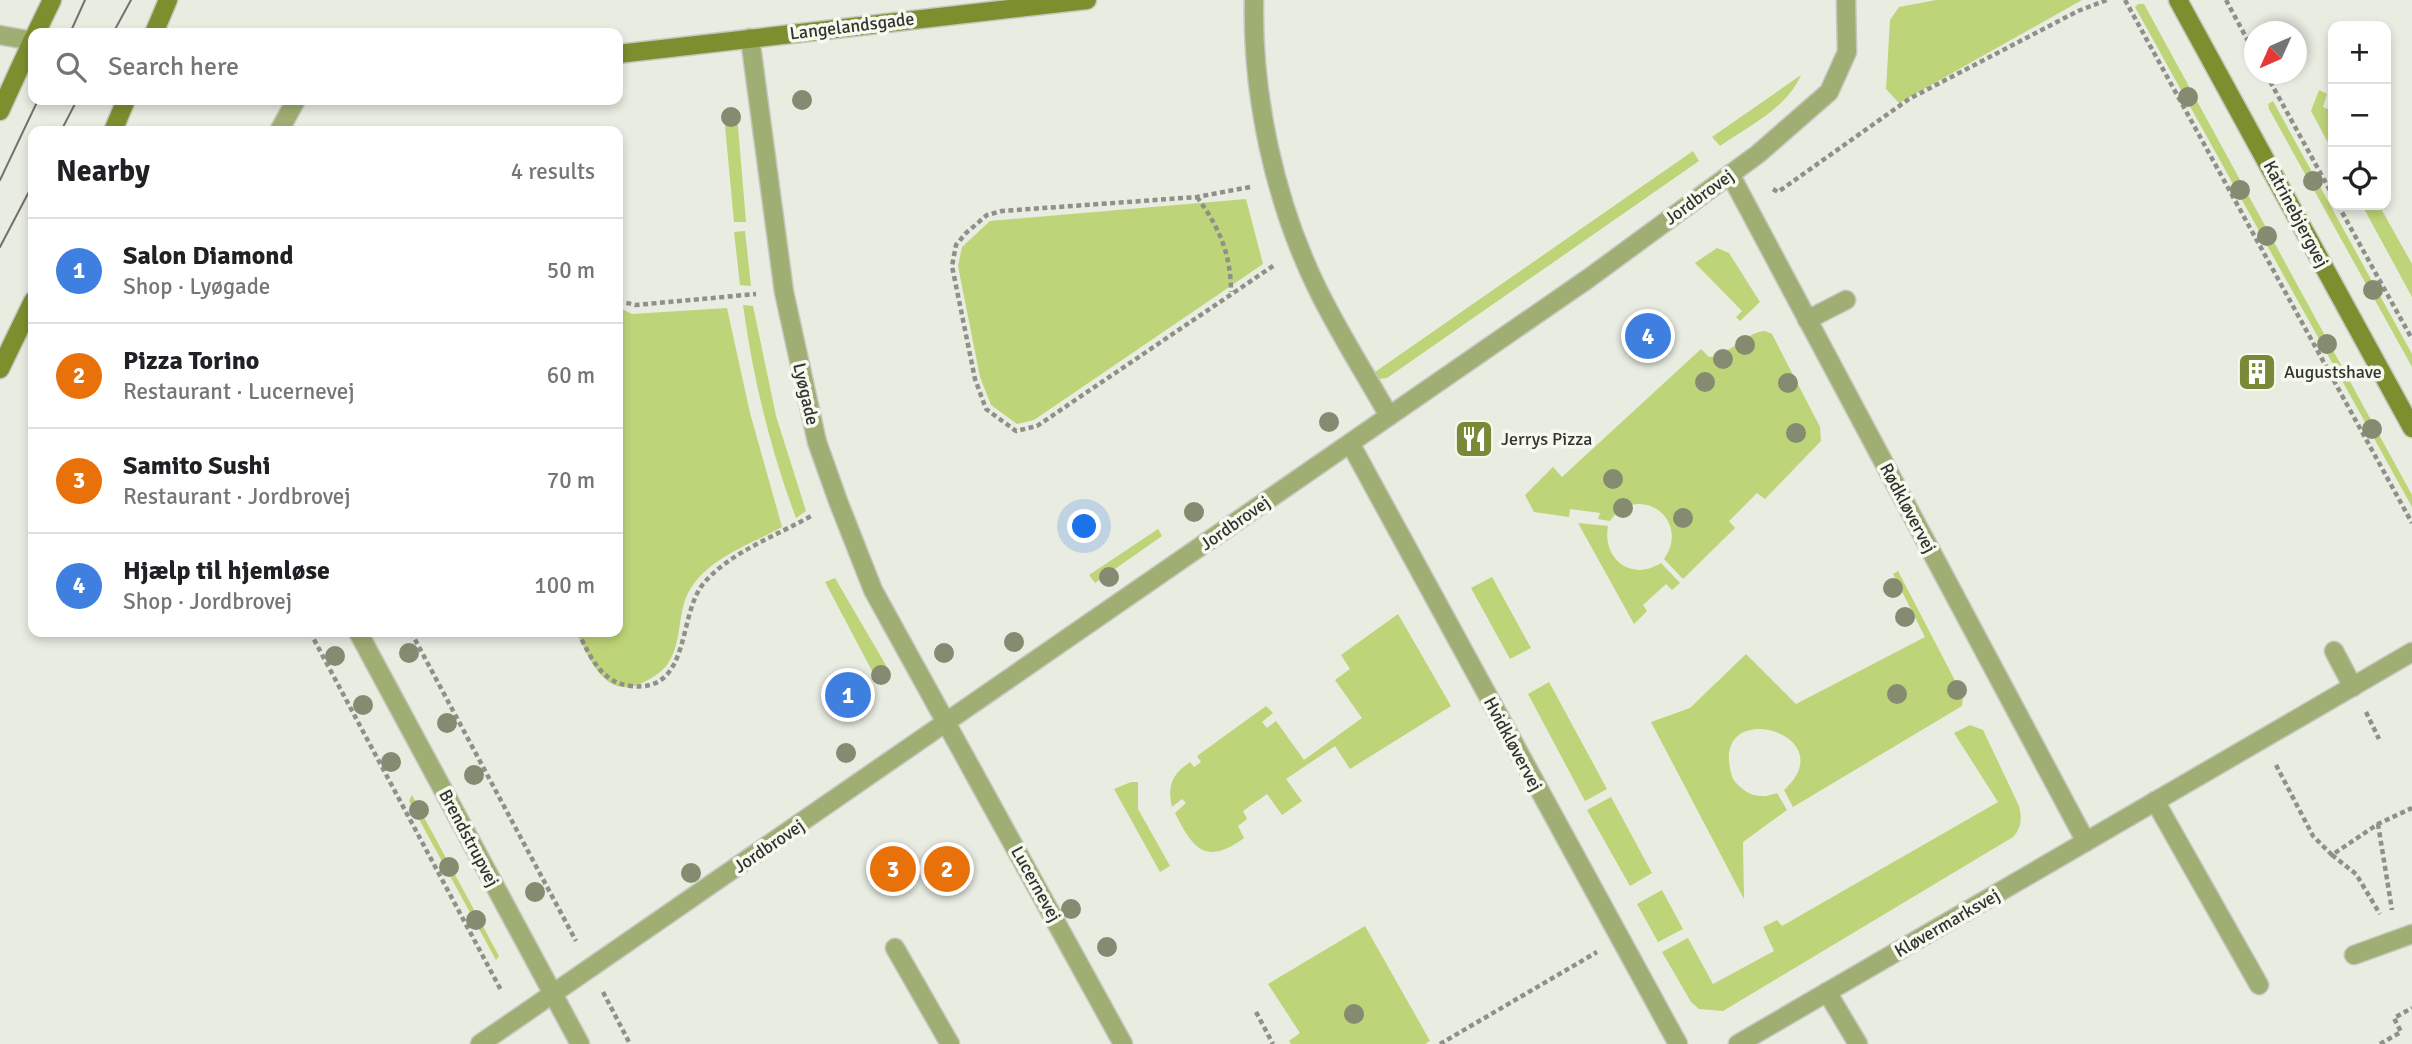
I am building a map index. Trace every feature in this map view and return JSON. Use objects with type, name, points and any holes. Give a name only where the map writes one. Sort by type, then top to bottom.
[{"type":"street","points":[[38,28],[52,0]]},
{"type":"street","points":[[156,28],[168,0]]},
{"type":"street","name":"Langelandsgade","points":[[623,53],[1025,3],[1087,0]]},
{"type":"street","points":[[1254,0],[1253,41],[1261,114],[1300,249],[1318,291],[1389,416]]},
{"type":"street","name":"Jordbrovej","points":[[480,1044],[1588,278],[1735,171],[1795,125],[1829,92],[1847,52],[1846,0]]},
{"type":"street","name":"Katrinebjergvej","points":[[2178,0],[2412,428]]},
{"type":"street","points":[[0,35],[28,39]]},
{"type":"street","name":"Lyøgade","points":[[750,38],[784,292],[817,442],[873,590],[948,723]]},
{"type":"street","points":[[0,111],[28,51]]},
{"type":"street","points":[[115,126],[124,105]]},
{"type":"street","points":[[282,126],[293,105]]},
{"type":"street","name":"Rødkløvervej","points":[[1735,171],[1807,320],[2086,842]]},
{"type":"street","points":[[1807,320],[1846,300]]},
{"type":"street","points":[[0,369],[28,311]]},
{"type":"street","name":"Hvidkløvervej","points":[[1350,443],[1678,1044]]},
{"type":"street","name":"Brendstrupvej","points":[[361,637],[580,1044]]},
{"type":"street","points":[[2334,652],[2353,687]]},
{"type":"street","name":"Kløvermarksvej","points":[[1738,1044],[2412,652]]},
{"type":"street","name":"Lucernevej","points":[[948,723],[1123,1044]]},
{"type":"street","points":[[2155,802],[2259,985]]},
{"type":"street","points":[[2354,955],[2404,938]]},
{"type":"street","points":[[895,948],[950,1044]]},
{"type":"street","points":[[1828,992],[1858,1044]]},
{"type":"path","points":[[1735,171],[1778,192],[1909,99],[2078,11],[2107,0]]},
{"type":"path","points":[[2124,0],[2412,523]]},
{"type":"path","points":[[2226,0],[2244,32]]},
{"type":"path","points":[[2271,84],[2328,187]]},
{"type":"path","points":[[1279,181],[1197,197],[1002,211],[987,215],[956,245],[952,266],[975,379],[986,408],[1016,431],[1037,426],[1300,249]]},
{"type":"path","points":[[1197,197],[1220,230],[1231,271],[1231,293]]},
{"type":"path","points":[[2341,210],[2412,339]]},
{"type":"path","points":[[623,302],[636,305],[784,292]]},
{"type":"path","points":[[581,637],[597,668],[620,685],[639,687],[657,682],[674,668],[692,598],[705,581],[726,564],[838,501]]},
{"type":"path","points":[[313,637],[516,1020]]},
{"type":"path","points":[[414,637],[630,1044]]},
{"type":"path","points":[[2262,739],[2313,835],[2356,874],[2404,938]]},
{"type":"path","points":[[2332,855],[2378,824],[2412,808]]},
{"type":"path","points":[[2378,824],[2404,938]]},
{"type":"path","points":[[1440,1044],[1619,939]]},
{"type":"path","points":[[2379,1044],[2401,1032],[2394,1018],[2412,1008]]},
{"type":"path","points":[[1256,1012],[1273,1044]]},
{"type":"green space","points":[[1936,0],[2082,0],[1899,103],[1886,89],[1890,20],[1899,7]]},
{"type":"green space","points":[[2144,4],[2412,495],[2412,507],[2135,7]]},
{"type":"green space","points":[[1801,75],[1787,97],[1755,123],[1720,146],[1712,137]]},
{"type":"green space","points":[[2319,90],[2327,94],[2323,107],[2328,109],[2328,143],[2311,111]]},
{"type":"green space","points":[[2273,101],[2328,201],[2328,210],[2333,210],[2412,354],[2412,367],[2269,109],[2268,104]]},
{"type":"green space","points":[[724,115],[737,115],[746,222],[734,222]]},
{"type":"green space","points":[[1693,151],[1699,161],[1387,378],[1379,379],[1375,372]]},
{"type":"green space","points":[[1246,199],[1263,264],[1034,420],[1017,424],[991,405],[980,377],[958,266],[962,247],[990,221]]},
{"type":"green space","points":[[2365,210],[2382,210],[2412,264],[2412,297]]},
{"type":"green space","points":[[745,231],[751,286],[740,285],[734,232]]},
{"type":"green space","points":[[1717,248],[1729,253],[1760,302],[1740,321],[1736,317],[1742,311],[1695,263]]},
{"type":"green space","points":[[743,305],[753,306],[776,416],[806,511],[796,518],[764,413]]},
{"type":"green space","points":[[727,308],[750,413],[782,527],[722,559],[701,575],[688,593],[672,656],[658,674],[632,686],[620,687],[602,676],[579,637],[623,637],[623,310],[632,314]]},
{"type":"green space","points":[[1765,331],[1772,334],[1820,427],[1821,441],[1765,499],[1757,493],[1729,521],[1735,528],[1683,579],[1664,559],[1671,544],[1667,519],[1658,510],[1647,505],[1634,504],[1610,521],[1598,519],[1600,513],[1570,509],[1569,517],[1534,512],[1525,495],[1553,467],[1562,477],[1701,349],[1709,357],[1717,355],[1750,336]]},
{"type":"green space","points":[[1578,523],[1608,526],[1610,548],[1621,564],[1639,570],[1661,563],[1680,583],[1672,590],[1666,584],[1643,605],[1647,611],[1634,624]]},
{"type":"green space","points":[[1158,529],[1162,536],[1095,583],[1089,575]]},
{"type":"green space","points":[[1898,571],[1963,696],[1962,706],[1793,807],[1784,790],[1799,769],[1799,752],[1788,738],[1771,730],[1753,729],[1737,736],[1729,752],[1733,779],[1742,789],[1753,795],[1777,793],[1787,810],[1743,842],[1744,899],[1651,722],[1690,708],[1746,654],[1796,704],[1925,637],[1893,574]]},
{"type":"green space","points":[[1492,577],[1531,648],[1510,659],[1471,588]]},
{"type":"green space","points":[[835,578],[891,674],[878,682],[825,582]]},
{"type":"green space","points":[[1398,614],[1451,706],[1350,769],[1335,746],[1286,779],[1302,801],[1282,815],[1267,794],[1243,811],[1247,819],[1238,826],[1244,838],[1220,851],[1202,850],[1188,836],[1175,813],[1186,803],[1182,799],[1172,807],[1172,781],[1179,771],[1190,762],[1194,767],[1201,762],[1197,756],[1266,706],[1273,713],[1262,722],[1267,728],[1276,721],[1304,760],[1362,718],[1335,680],[1350,669],[1341,655]]},
{"type":"green space","points":[[1549,682],[1607,789],[1585,801],[1528,694]]},
{"type":"green space","points":[[1970,725],[1983,730],[2019,806],[2020,822],[2013,837],[1723,1011],[1699,1009],[1691,1002],[1662,952],[1688,938],[1713,984],[1774,951],[1763,927],[1777,920],[1782,926],[1998,802],[1954,733]]},
{"type":"green space","points":[[1138,782],[1138,809],[1170,866],[1160,872],[1114,789]]},
{"type":"green space","points":[[412,795],[499,956],[496,960],[409,801]]},
{"type":"green space","points":[[1611,797],[1652,873],[1630,886],[1587,810]]},
{"type":"green space","points":[[1662,890],[1683,929],[1658,942],[1637,904]]},
{"type":"green space","points":[[1365,926],[1430,1041],[1425,1044],[1291,1044],[1289,1041],[1300,1033],[1268,984]]},
{"type":"tram line","points":[[72,28],[85,0]]},
{"type":"tram line","points":[[116,28],[131,0]]},
{"type":"tram line","points":[[0,180],[36,105]]},
{"type":"tram line","points":[[64,126],[74,105]]},
{"type":"tram line","points":[[0,247],[28,194]]},
{"type":"place","name":"Hjælp til hjemløse","points":[[1648,336]]},
{"type":"place","name":"Augustshave","points":[[2257,372]]},
{"type":"place","name":"Jerrys Pizza","points":[[1474,439]]},
{"type":"place","name":"Salon Diamond","points":[[848,695]]},
{"type":"place","name":"Samito Sushi","points":[[893,869]]},
{"type":"place","name":"Pizza Torino","points":[[947,869]]}]
